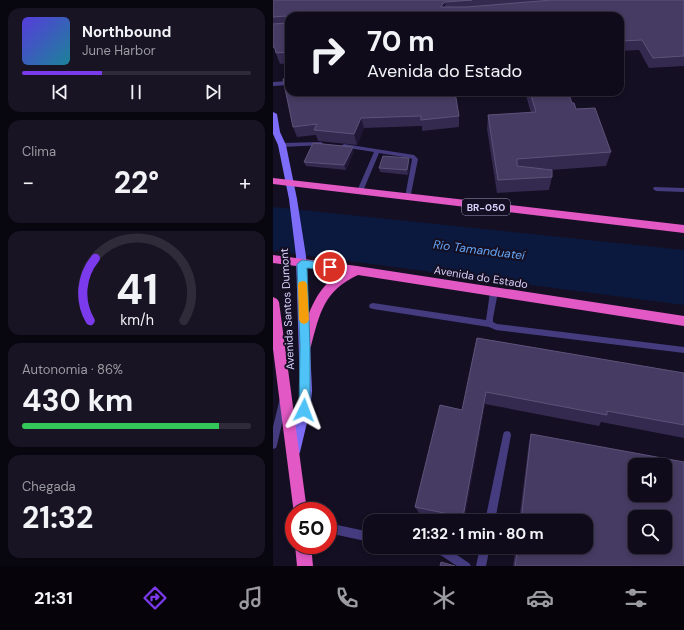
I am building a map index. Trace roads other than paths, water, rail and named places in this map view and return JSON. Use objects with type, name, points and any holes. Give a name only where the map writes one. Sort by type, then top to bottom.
[{"type":"highway","name":"BR-050","points":[[273,181],[684,229]]},
{"type":"highway","name":"Avenida do Estado","points":[[273,259],[301,260],[494,292],[684,321]]},
{"type":"highway","points":[[305,346],[312,320],[321,296],[337,280],[357,270]]},
{"type":"highway","name":"Avenida Santos Dumont","points":[[273,302],[299,502]]},
{"type":"highway","points":[[304,554],[305,566]]},
{"type":"main road","name":"Avenida Santos Dumont","points":[[273,114],[276,132],[282,145],[293,199],[301,260],[305,346],[304,410],[293,456]]},
{"type":"street","points":[[273,84],[285,82]]},
{"type":"lane","points":[[282,145],[332,145],[412,156],[415,159],[408,197]]},
{"type":"lane","points":[[360,191],[377,151]]},
{"type":"lane","points":[[655,189],[684,190]]},
{"type":"lane","points":[[490,324],[489,318],[494,292]]},
{"type":"lane","points":[[373,306],[490,324],[496,327],[684,350]]},
{"type":"lane","points":[[273,445],[285,393]]},
{"type":"lane","points":[[491,514],[507,435]]},
{"type":"lane","points":[[337,530],[363,536]]},
{"type":"lane","points":[[448,554],[466,566]]},
{"type":"lane","points":[[481,566],[484,554]]},
{"type":"water","name":"Rio Tamanduateí","points":[[273,207],[684,250],[684,305],[273,251]]}]
